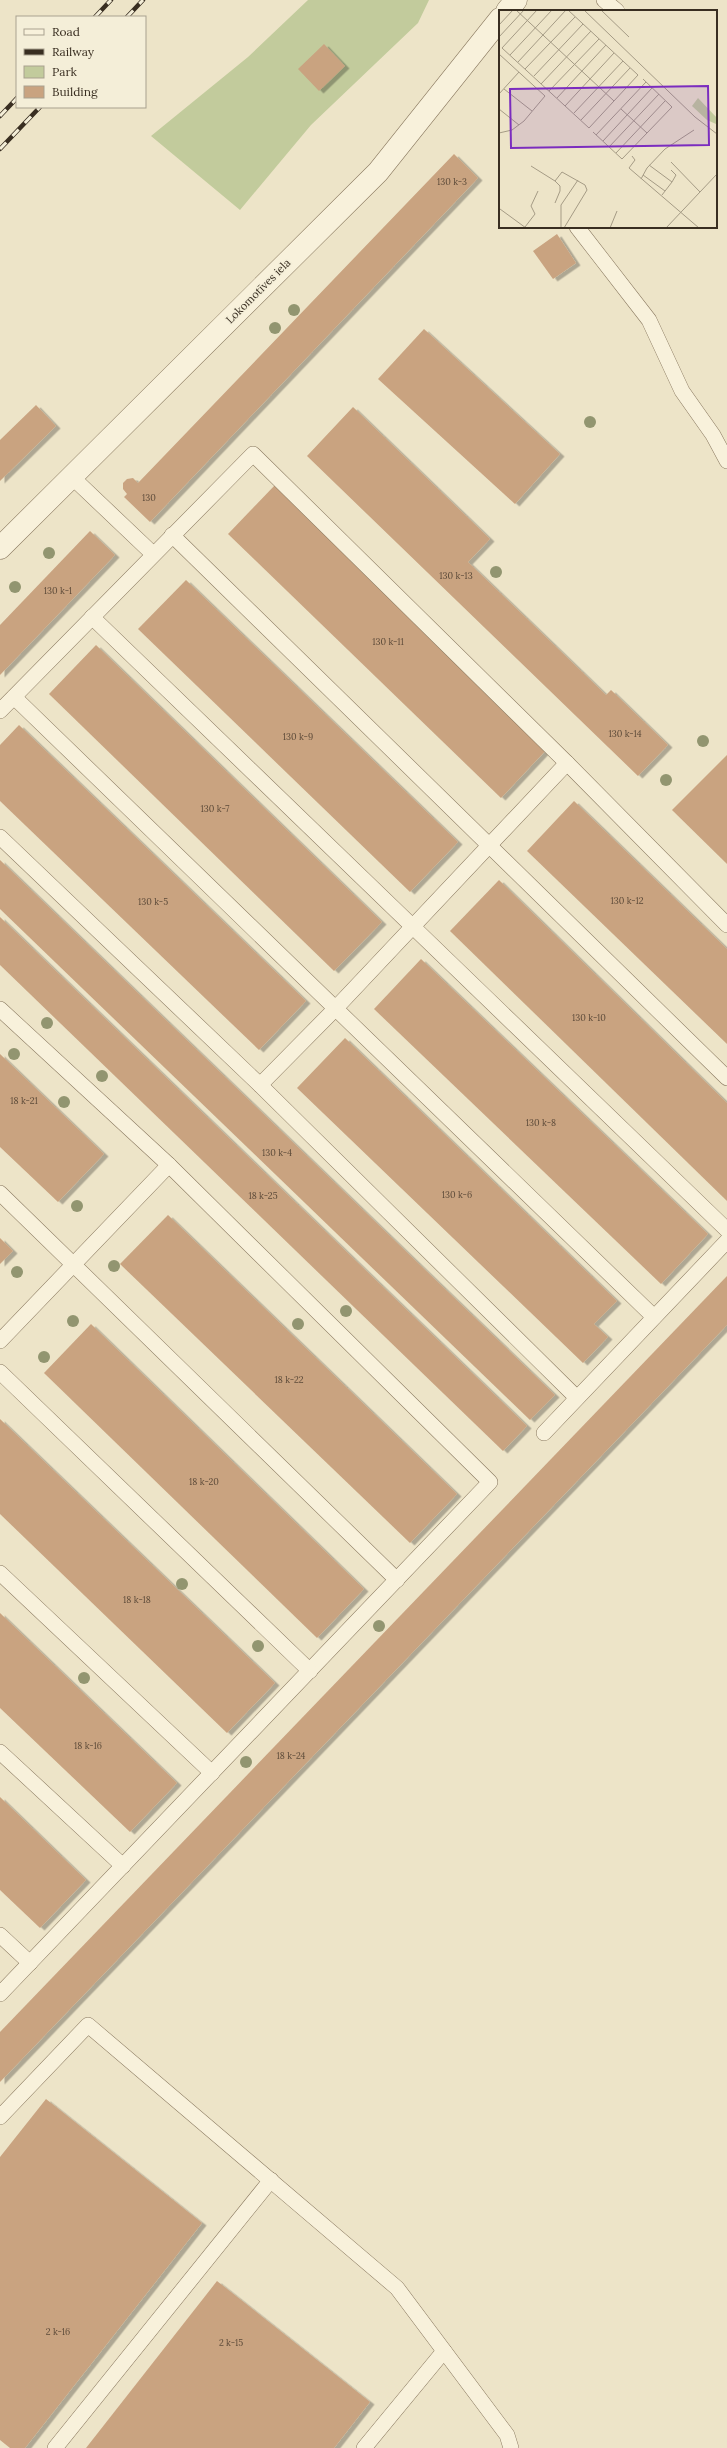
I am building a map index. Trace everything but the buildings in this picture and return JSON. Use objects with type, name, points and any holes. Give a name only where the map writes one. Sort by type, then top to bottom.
[{"type":"street","points":[[508,10],[516,0]]},
{"type":"street","name":"Lokomotīves iela","points":[[0,548],[378,172],[499,20]]},
{"type":"lane","points":[[604,0],[615,10]]},
{"type":"lane","points":[[578,228],[649,320],[682,391],[713,435],[727,461]]},
{"type":"lane","points":[[0,711],[253,454],[566,763],[727,925]]},
{"type":"lane","points":[[72,477],[153,554]]},
{"type":"lane","points":[[172,535],[727,1078]]},
{"type":"lane","points":[[92,617],[727,1230]]},
{"type":"lane","points":[[14,697],[654,1317]]},
{"type":"lane","points":[[260,1085],[336,1009],[566,763]]},
{"type":"lane","points":[[0,837],[260,1085],[576,1397]]},
{"type":"lane","points":[[0,1009],[169,1165],[490,1482],[0,1994]]},
{"type":"lane","points":[[0,1341],[169,1165]]},
{"type":"lane","points":[[0,1193],[72,1265],[397,1580]]},
{"type":"lane","points":[[544,1433],[576,1397],[727,1241]]},
{"type":"lane","points":[[0,1372],[310,1671]]},
{"type":"lane","points":[[0,1573],[212,1773]]},
{"type":"lane","points":[[0,1752],[122,1866]]},
{"type":"lane","points":[[0,1935],[30,1963]]},
{"type":"lane","points":[[0,2117],[88,2025],[397,2288],[507,2435],[511,2448]]},
{"type":"lane","points":[[55,2448],[271,2180]]},
{"type":"lane","points":[[364,2448],[444,2351]]},
{"type":"green space","points":[[308,0],[429,0],[418,23],[311,125],[240,210],[151,136],[248,57]]},
{"type":"railway","points":[[96,16],[111,0]]},
{"type":"railway","points":[[128,16],[143,0]]},
{"type":"railway","points":[[0,116],[16,99]]},
{"type":"railway","points":[[0,149],[39,108]]}]
